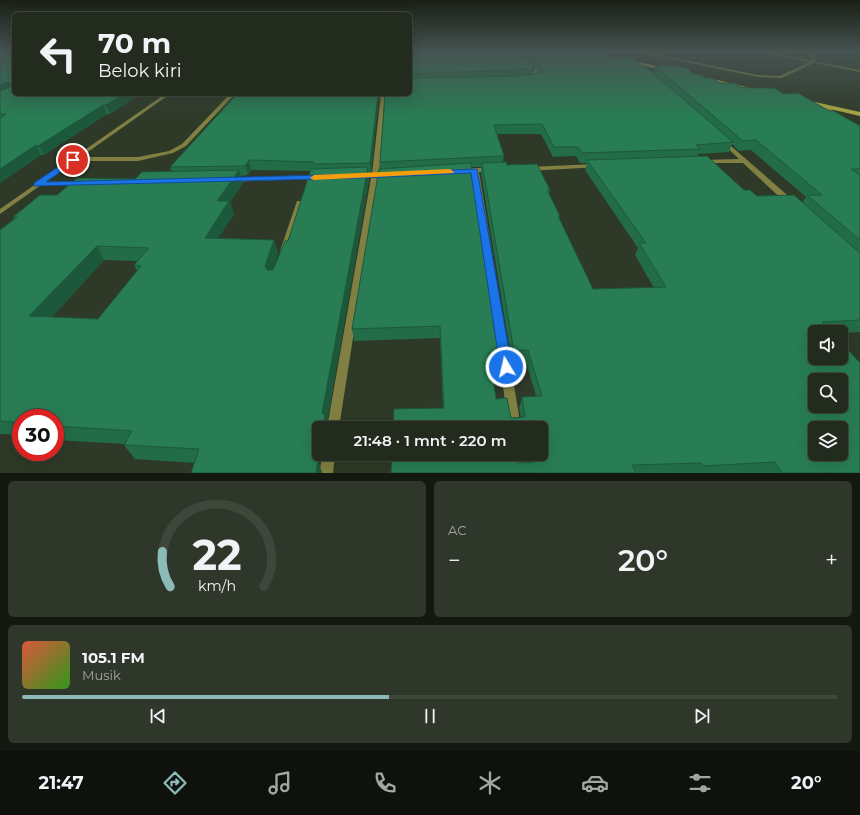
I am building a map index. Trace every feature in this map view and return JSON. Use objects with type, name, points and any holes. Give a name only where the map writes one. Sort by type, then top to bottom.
[{"type":"main road","points":[[702,78],[762,92]]},
{"type":"main road","points":[[799,100],[860,114]]},
{"type":"street","points":[[529,81],[540,78],[537,74]]},
{"type":"street","points":[[748,74],[780,77],[787,74]]},
{"type":"street","points":[[0,212],[37,184],[165,96]]},
{"type":"street","points":[[73,160],[138,159],[171,152],[184,145],[231,96]]},
{"type":"street","points":[[335,421],[375,176],[383,96]]},
{"type":"street","points":[[822,105],[847,121]]},
{"type":"street","points":[[717,135],[797,208]]},
{"type":"street","points":[[698,163],[745,161]]},
{"type":"street","points":[[522,169],[602,166]]},
{"type":"street","points":[[475,170],[515,421]]},
{"type":"street","points":[[452,172],[498,170]]},
{"type":"street","points":[[353,176],[398,174]]},
{"type":"street","points":[[221,180],[307,185],[324,177]]},
{"type":"street","points":[[37,184],[85,183]]},
{"type":"street","points":[[281,259],[307,185]]},
{"type":"street","points":[[326,473],[328,461]]},
{"type":"street","points":[[521,461],[523,473]]},
{"type":"building","points":[[0,74],[12,74],[12,96],[121,96],[106,105],[103,105],[38,146],[36,145],[0,169],[0,118],[6,114],[0,114],[0,91],[10,87],[11,83],[9,82],[0,85]]},
{"type":"building","points":[[534,74],[654,74],[733,142],[696,145],[700,149],[582,153],[578,147],[554,147],[542,124],[494,125],[504,156],[380,162],[385,96],[412,96],[412,78],[518,76]]},
{"type":"building","points":[[664,74],[699,74],[707,79],[714,79],[720,83],[735,83],[741,87],[774,88],[784,94],[798,93],[829,111],[834,111],[860,126],[860,169],[851,169],[860,175],[860,240],[807,195],[822,195],[756,140],[743,141]]},
{"type":"building","points":[[235,96],[378,96],[370,163],[314,164],[314,162],[249,160],[245,166],[170,167]]},
{"type":"building","points":[[707,156],[744,190],[750,190],[757,196],[794,195],[860,253],[860,320],[822,322],[825,325],[808,325],[808,365],[848,365],[848,350],[860,363],[860,473],[782,473],[775,462],[703,466],[701,463],[632,465],[636,473],[391,473],[392,461],[518,461],[518,463],[548,461],[548,421],[393,421],[394,409],[444,408],[440,326],[352,329],[379,169],[471,163],[500,352],[489,353],[496,399],[507,398],[511,418],[525,417],[522,397],[542,396],[528,350],[514,351],[482,163],[506,162],[507,165],[537,164],[550,190],[547,190],[560,216],[558,216],[593,289],[666,287],[639,243],[646,243],[587,160]]},
{"type":"building","points":[[368,167],[322,413],[325,415],[324,421],[312,421],[312,461],[318,461],[316,473],[191,473],[199,449],[124,445],[132,431],[64,427],[64,409],[12,409],[12,422],[0,421],[0,230],[17,217],[13,217],[40,195],[57,195],[77,178],[135,179],[142,172],[239,170],[217,201],[229,201],[205,238],[274,240],[265,266],[267,270],[273,270],[285,241],[288,241],[311,169]],"holes":[[[97,246],[149,248],[134,265],[141,266],[98,319],[29,316]]]},
{"type":"slow traffic","points":[[314,178],[450,172]]},
{"type":"route","points":[[73,160],[37,184],[309,178],[475,170],[506,367]]}]
